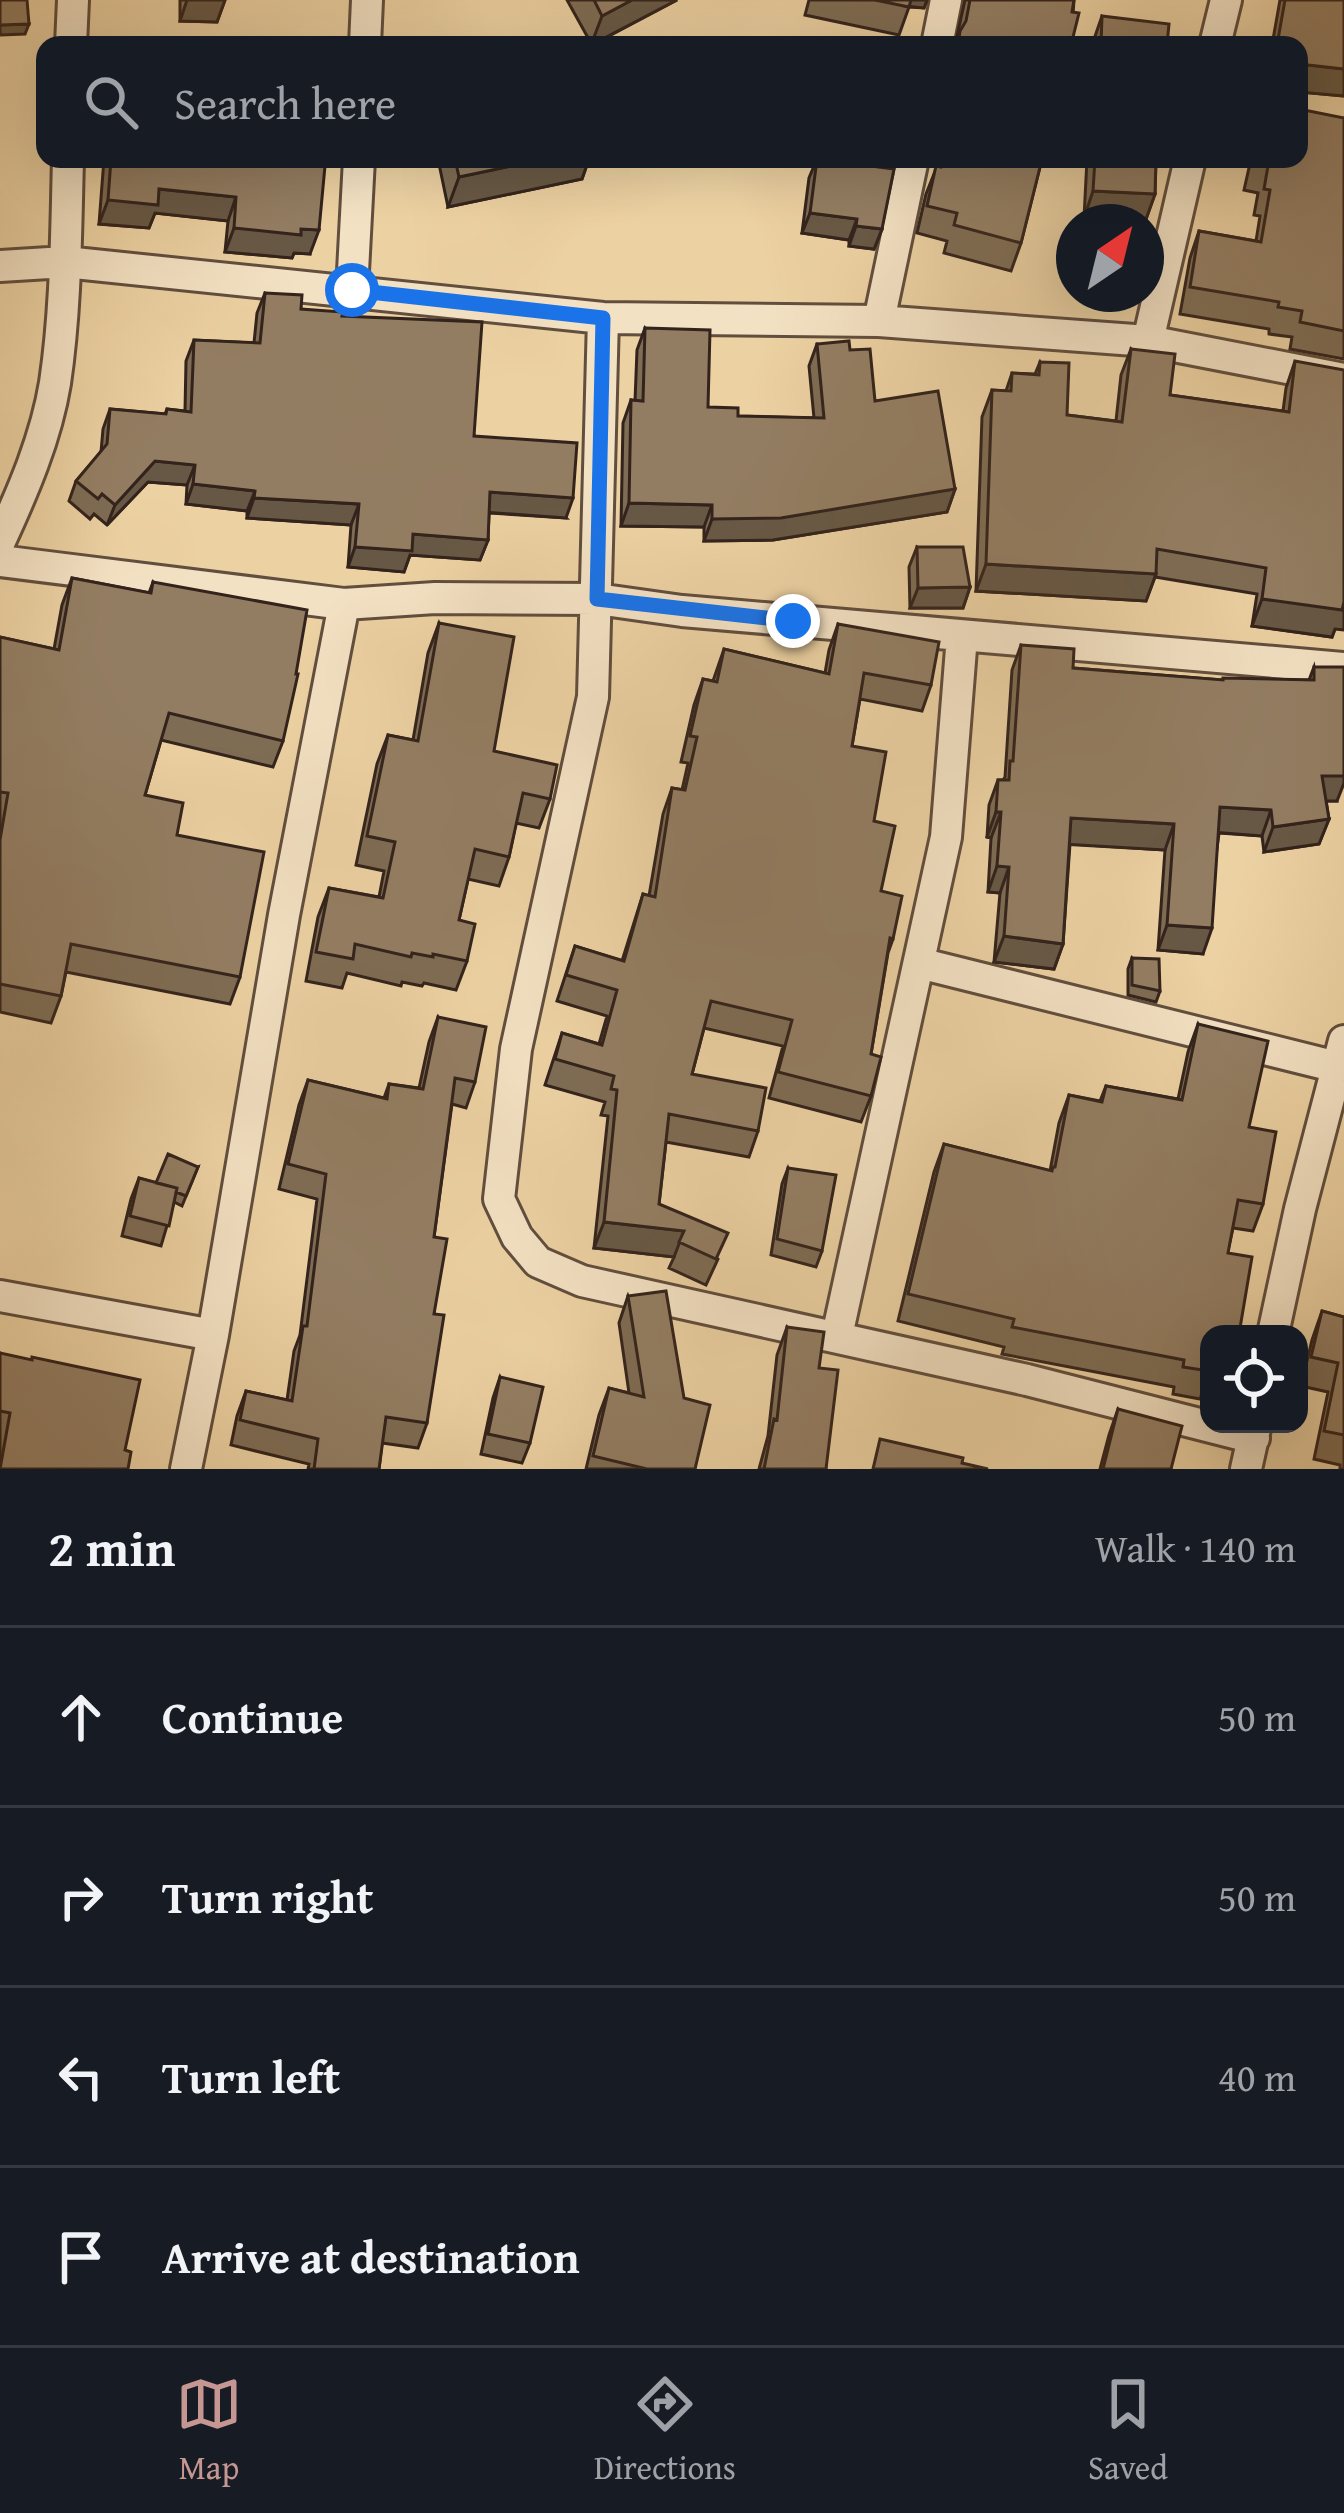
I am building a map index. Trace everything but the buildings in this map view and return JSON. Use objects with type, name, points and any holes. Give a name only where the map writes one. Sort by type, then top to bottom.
[{"type":"street","points":[[71,36],[73,0]]},
{"type":"street","points":[[365,36],[367,0]]},
{"type":"street","points":[[939,36],[946,0]]},
{"type":"street","points":[[1218,36],[1226,0]]},
{"type":"street","points":[[0,541],[29,477],[54,385],[68,168]]},
{"type":"street","points":[[352,290],[359,168]]},
{"type":"street","points":[[879,321],[911,168]]},
{"type":"street","points":[[1148,340],[1188,168]]},
{"type":"street","points":[[0,266],[65,262],[603,318],[879,321],[1148,340],[1344,379]]},
{"type":"street","points":[[603,318],[593,697],[516,1049],[499,1199],[517,1237],[538,1262],[582,1281],[1200,1419]]},
{"type":"street","points":[[0,561],[344,604],[435,598],[597,599],[682,611],[1344,668]]},
{"type":"street","points":[[187,1469],[344,604]]},
{"type":"street","points":[[837,1336],[946,837],[962,636]]},
{"type":"street","points":[[919,963],[1341,1054],[1336,1100],[1300,1209],[1275,1325]]},
{"type":"street","points":[[0,1296],[213,1336]]},
{"type":"street","points":[[1246,1469],[1255,1433]]},
{"type":"route","points":[[352,290],[603,318],[597,599],[793,621]]}]
